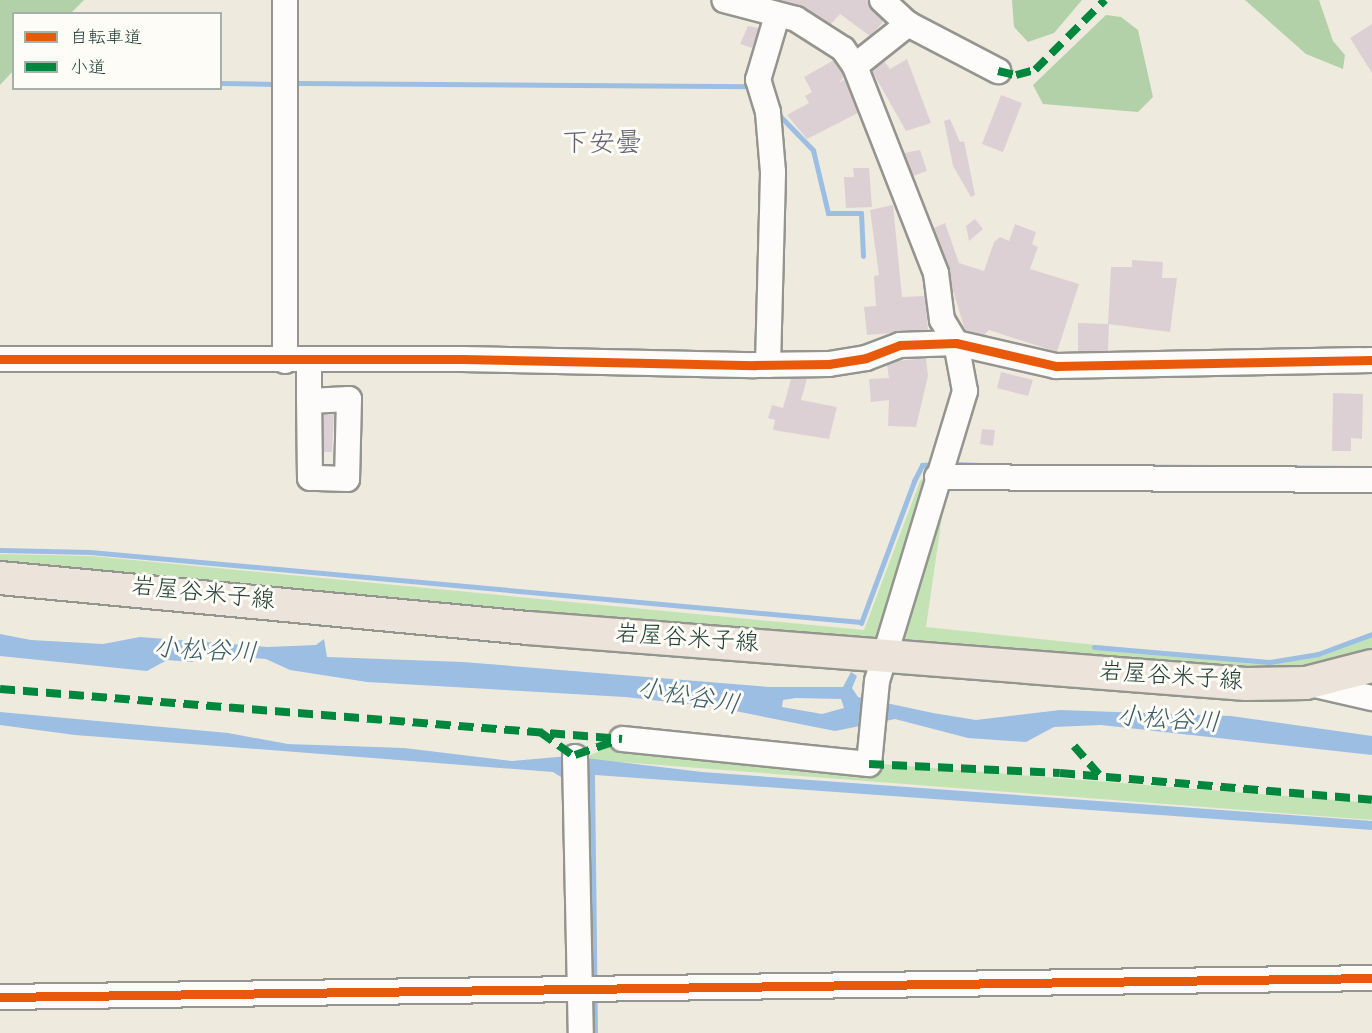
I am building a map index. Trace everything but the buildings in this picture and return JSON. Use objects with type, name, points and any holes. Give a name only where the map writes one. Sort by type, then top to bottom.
[{"type":"main road","name":"岩屋谷米子線","points":[[0,578],[881,669],[1246,684],[1306,683],[1372,666]]},
{"type":"street","points":[[285,0],[285,361]]},
{"type":"street","points":[[622,739],[868,764],[873,749],[881,669],[964,391],[956,343],[942,320],[936,273],[855,66],[843,49],[789,11],[724,0]]},
{"type":"street","points":[[882,0],[908,24],[998,71]]},
{"type":"street","points":[[768,365],[773,172],[768,112],[758,80],[789,11]]},
{"type":"street","points":[[855,66],[908,24]]},
{"type":"street","points":[[0,359],[829,364],[866,358],[900,345],[956,343],[1056,366],[1372,360]]},
{"type":"street","points":[[309,362],[309,401]]},
{"type":"street","points":[[940,467],[1372,480]]},
{"type":"street","points":[[1306,683],[1372,698]]},
{"type":"street","points":[[575,757],[581,1033]]},
{"type":"street","points":[[0,997],[1372,978]]},
{"type":"green space","points":[[0,0],[84,0],[72,12],[12,12],[12,72],[0,85]]},
{"type":"green space","points":[[1012,0],[1082,0],[1054,33],[1028,42],[1014,27]]},
{"type":"green space","points":[[1245,0],[1319,0],[1333,41],[1345,55],[1343,69],[1306,54]]},
{"type":"green space","points":[[1106,15],[1121,17],[1138,30],[1153,97],[1138,112],[1043,104],[1033,85]]},
{"type":"green space","points":[[930,472],[879,641],[0,570],[0,554],[91,556],[864,630],[920,481]]},
{"type":"green space","points":[[947,482],[926,627],[1268,663],[1319,657],[1372,636],[1372,653],[1303,674],[904,643]]},
{"type":"green space","points":[[619,743],[1372,803],[1372,820],[581,759]]},
{"type":"water","name":"小松谷川","points":[[0,634],[31,640],[103,644],[140,637],[268,647],[316,645],[324,639],[327,657],[463,662],[769,687],[843,687],[851,672],[857,676],[852,688],[858,697],[976,720],[1060,710],[1231,716],[1372,736],[1372,755],[1101,725],[1054,727],[1026,742],[968,738],[895,719],[835,731],[715,707],[625,697],[367,682],[290,670],[266,659],[210,654],[192,662],[167,660],[147,671],[0,656]],"holes":[[[796,698],[841,699],[844,708],[822,714],[782,707],[783,700]]]},
{"type":"water","points":[[0,712],[228,733],[288,744],[404,748],[512,761],[569,756],[702,772],[1372,821],[1372,830],[595,775],[598,1033],[591,1033],[572,784],[553,772],[75,735],[0,725]]},
{"type":"waterway","points":[[222,83],[277,84]]},
{"type":"waterway","points":[[299,83],[753,86]]},
{"type":"waterway","points":[[777,113],[813,150],[828,213],[861,213],[863,256]]},
{"type":"waterway","points":[[861,623],[914,481],[922,465],[935,464]]},
{"type":"waterway","points":[[951,464],[989,465]]},
{"type":"waterway","points":[[1011,466],[1372,468]]},
{"type":"waterway","points":[[0,550],[90,552],[861,622]]},
{"type":"waterway","points":[[1094,647],[1269,662],[1318,654],[1372,634]]},
{"type":"marked path","points":[[998,71],[1016,75],[1035,70],[1105,0]]},
{"type":"marked path","points":[[0,689],[622,739]]},
{"type":"marked path","points":[[540,732],[575,757]]},
{"type":"marked path","points":[[575,755],[618,740]]},
{"type":"marked path","points":[[1074,746],[1102,778]]},
{"type":"marked path","points":[[869,764],[1060,773],[1372,800]]},
{"type":"cycle path","points":[[0,359],[462,359],[755,365],[829,364],[866,358],[900,345],[956,343],[1056,366],[1372,360]]},
{"type":"cycle path","points":[[0,997],[1372,978]]},
{"type":"district","name":"下安曇","points":[[602,145]]}]
